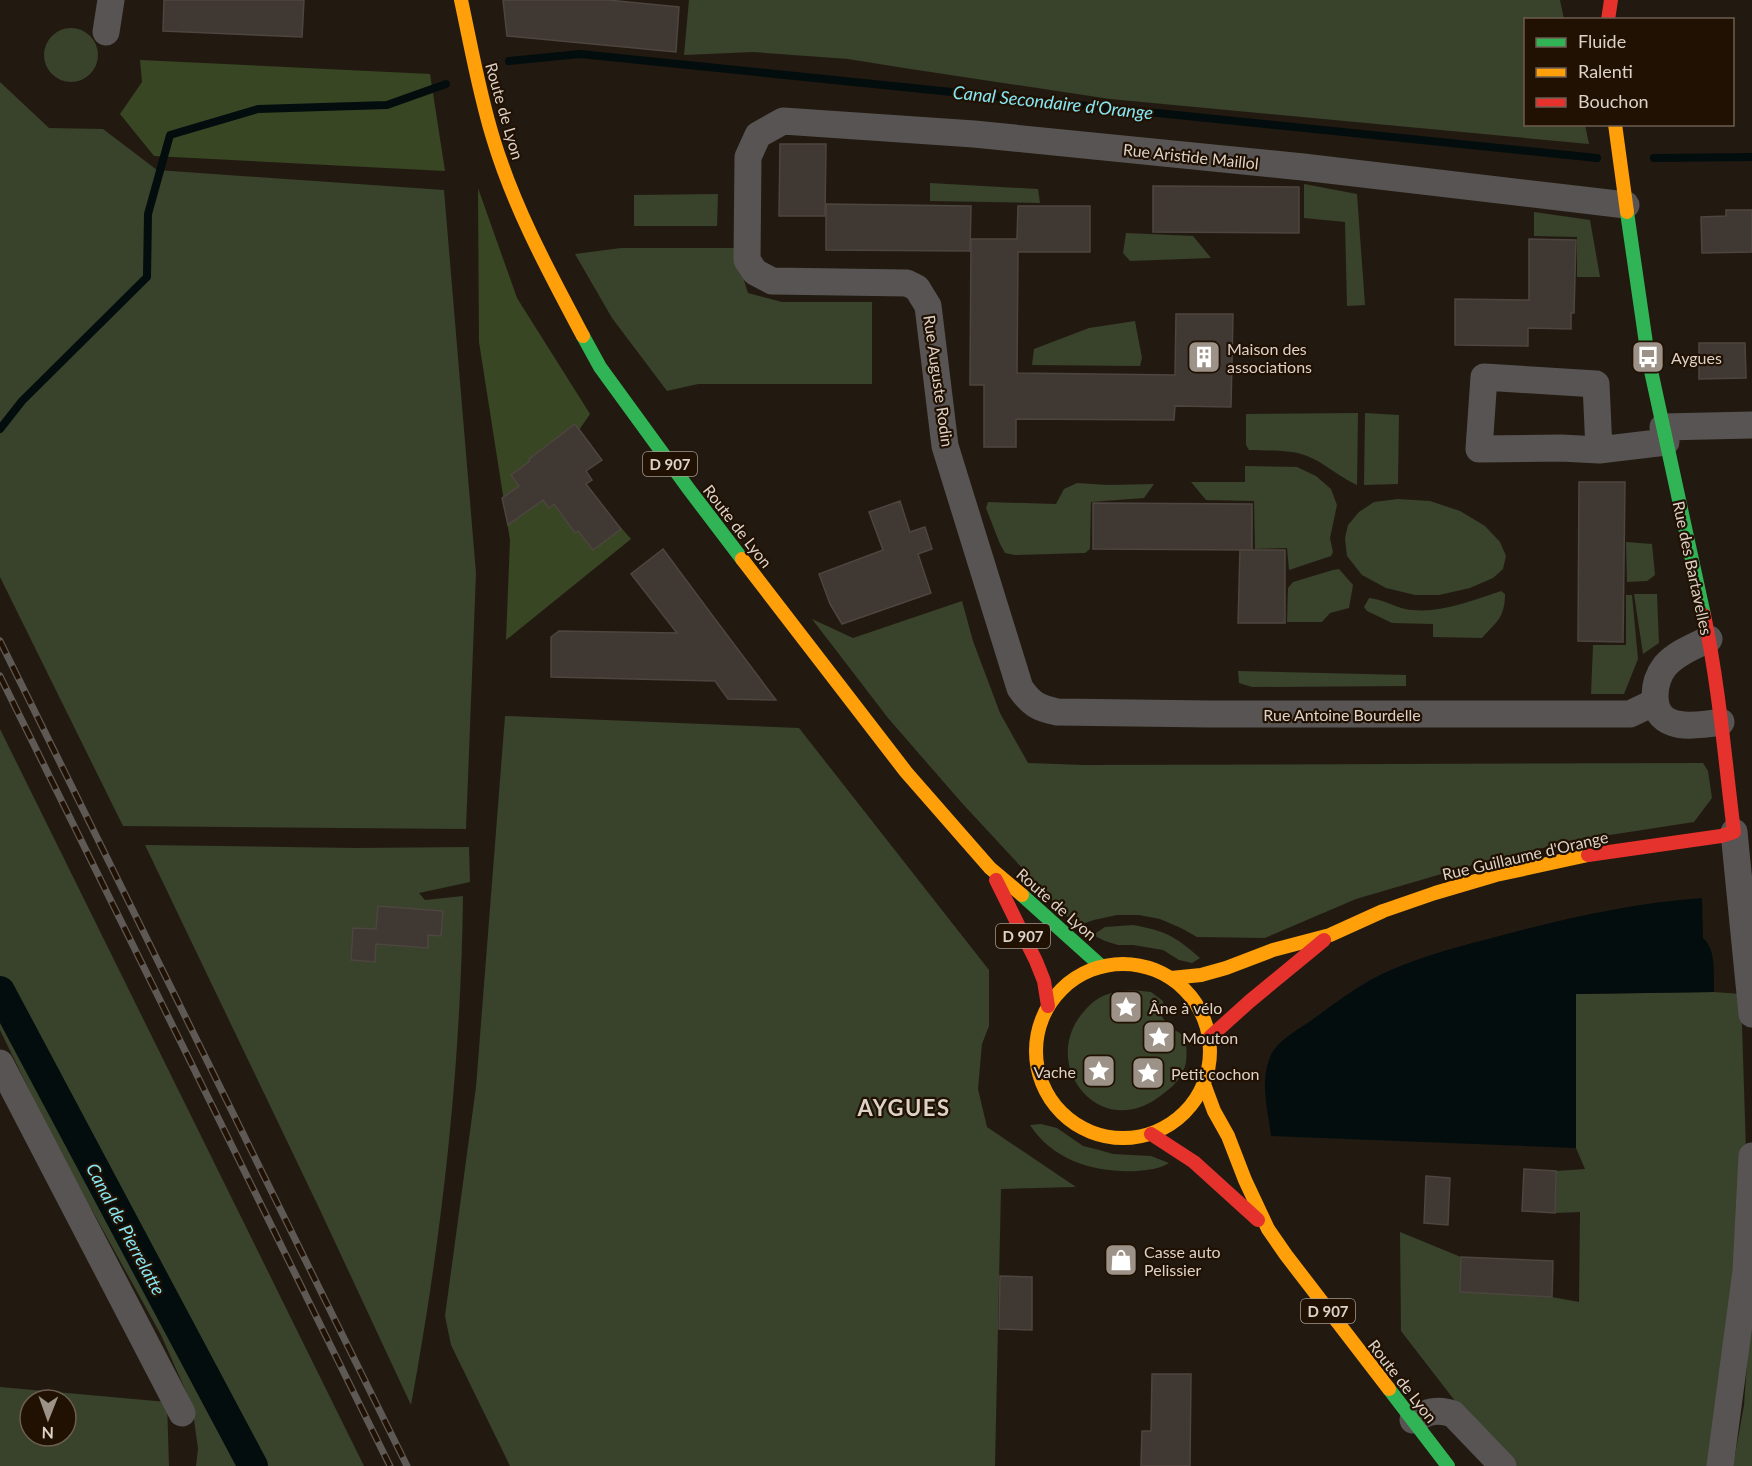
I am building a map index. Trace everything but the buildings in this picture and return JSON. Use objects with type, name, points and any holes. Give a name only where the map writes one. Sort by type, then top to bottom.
[{"type":"main road","name":"Route de Lyon","points":[[462,0],[473,61],[493,139],[519,209],[537,250],[600,366],[688,488],[906,772],[990,868],[1070,936],[1101,966]]},
{"type":"main road","points":[[1608,18],[1611,0]]},
{"type":"main road","name":"Rue des Bartavelles","points":[[1615,126],[1648,357],[1709,639],[1734,832]]},
{"type":"main road","name":"Rue Guillaume d'Orange","points":[[1171,978],[1201,975],[1226,968],[1273,950],[1330,935],[1383,911],[1435,893],[1496,875],[1587,855],[1721,836],[1734,832]]},
{"type":"main road","name":"Route de Lyon","points":[[990,868],[1044,981],[1048,1006]]},
{"type":"main road","name":"Rue Guillaume d'Orange","points":[[1210,1037],[1330,935]]},
{"type":"main road","points":[[1125,963],[1149,967],[1171,978],[1189,994],[1203,1014],[1210,1037],[1210,1061],[1204,1084],[1189,1110],[1165,1128],[1151,1134],[1125,1138],[1099,1135],[1075,1124],[1055,1106],[1042,1085],[1036,1060],[1038,1032],[1048,1006],[1071,981],[1101,966],[1125,963]]},
{"type":"main road","name":"Route de Lyon","points":[[1204,1084],[1268,1229],[1448,1466]]},
{"type":"main road","name":"Route de Lyon","points":[[1151,1134],[1194,1162],[1268,1229]]},
{"type":"street","points":[[106,32],[111,0]]},
{"type":"street","name":"Rue Aristide Maillol","points":[[758,135],[783,121],[974,134],[1303,167],[1626,205]]},
{"type":"street","name":"Rue Auguste Rodin","points":[[758,135],[748,158],[747,260],[755,272],[772,281],[907,283],[917,288],[928,306],[945,446],[1020,688],[1029,700]]},
{"type":"street","points":[[1599,450],[1596,384],[1484,377],[1479,449],[1599,450],[1664,435],[1752,425]]},
{"type":"street","points":[[1709,639],[1666,665],[1658,678],[1655,702],[1664,720],[1678,725],[1721,722]]},
{"type":"street","name":"Rue Antoine Bourdelle","points":[[1029,700],[1042,709],[1057,712],[1209,714],[1630,714],[1655,702]]},
{"type":"street","name":"Rue des Bartavelles","points":[[1734,832],[1752,1014]]},
{"type":"street","points":[[0,1063],[182,1413]]},
{"type":"street","points":[[1720,1466],[1746,1271],[1752,1156]]},
{"type":"street","points":[[1413,1420],[1434,1410],[1453,1414],[1503,1466]]},
{"type":"green space","points":[[689,0],[1560,0],[1564,18],[1524,18],[1524,126],[1585,126],[1589,144],[1110,99],[848,59],[753,52],[684,55]]},
{"type":"green space","points":[[66,28],[76,28],[86,32],[94,40],[98,55],[94,70],[86,78],[76,82],[66,82],[56,78],[48,70],[44,60],[44,50],[48,40],[56,32]]},
{"type":"green space","points":[[140,60],[430,74],[445,171],[154,156],[120,114],[142,82]]},
{"type":"green space","points":[[0,82],[49,128],[103,129],[157,170],[444,190],[476,573],[466,829],[123,826],[0,577]]},
{"type":"green space","points":[[930,183],[1038,189],[1040,203],[930,201]]},
{"type":"green space","points":[[1304,184],[1357,194],[1365,305],[1347,306],[1345,222],[1304,218]]},
{"type":"green space","points":[[478,188],[517,298],[590,414],[560,458],[631,539],[506,640],[510,540],[479,342]]},
{"type":"green space","points":[[718,194],[717,226],[634,226],[634,195]]},
{"type":"green space","points":[[1534,212],[1590,220],[1600,277],[1577,277],[1577,237],[1534,236]]},
{"type":"green space","points":[[1126,233],[1193,236],[1211,258],[1130,261],[1123,253]]},
{"type":"green space","points":[[621,248],[734,248],[748,293],[782,302],[872,302],[872,384],[698,384],[667,391],[612,318],[575,254]]},
{"type":"green space","points":[[1135,321],[1142,358],[1140,366],[1032,365],[1034,349],[1089,328]]},
{"type":"green space","points":[[1358,413],[1357,485],[1307,456],[1286,451],[1249,450],[1246,445],[1246,414]]},
{"type":"green space","points":[[1365,413],[1399,415],[1398,484],[1364,485]]},
{"type":"green space","points":[[1245,466],[1297,467],[1316,476],[1331,489],[1337,505],[1330,538],[1333,552],[1331,556],[1289,570],[1287,548],[1255,549],[1254,501],[1206,500],[1191,482],[1245,482]]},
{"type":"green space","points":[[1077,483],[1154,484],[1144,498],[1091,502],[1090,549],[1085,553],[1015,555],[1005,553],[986,508],[988,502],[1056,504],[1064,489]]},
{"type":"green space","points":[[1398,499],[1430,501],[1460,511],[1485,526],[1500,542],[1506,556],[1503,569],[1493,578],[1470,588],[1439,595],[1415,595],[1386,588],[1362,575],[1347,556],[1345,538],[1348,525],[1359,512],[1374,502]]},
{"type":"green space","points":[[1626,542],[1652,544],[1655,575],[1647,581],[1627,582]]},
{"type":"green space","points":[[1339,569],[1353,585],[1349,608],[1330,613],[1322,622],[1287,622],[1288,588],[1293,582]]},
{"type":"green space","points":[[1501,591],[1505,594],[1505,602],[1501,614],[1482,638],[1433,637],[1433,624],[1392,623],[1367,611],[1364,607],[1369,598],[1405,609],[1442,609]]},
{"type":"green space","points":[[1634,594],[1657,594],[1659,643],[1643,654]]},
{"type":"green space","points":[[1626,595],[1632,595],[1638,659],[1624,694],[1591,694],[1593,645],[1626,645]]},
{"type":"green space","points":[[962,601],[973,641],[1000,713],[1028,763],[1084,765],[1703,763],[1708,771],[1712,798],[1694,822],[1584,839],[1496,858],[1356,899],[1265,938],[1197,937],[1160,919],[1139,915],[1117,915],[1079,925],[1073,923],[961,802],[888,718],[812,619],[853,638]]},
{"type":"green space","points":[[1238,671],[1406,675],[1406,686],[1252,687],[1239,683]]},
{"type":"green space","points":[[505,716],[799,728],[989,970],[989,1026],[982,1044],[978,1089],[987,1127],[1076,1187],[1001,1189],[995,1466],[510,1466],[451,1345],[445,1316],[476,1087]]},
{"type":"green space","points":[[0,729],[364,1466],[196,1466],[198,1449],[192,1405],[161,1335],[57,1147],[0,1030]]},
{"type":"green space","points":[[145,845],[469,847],[470,882],[419,893],[425,900],[463,896],[458,1024],[448,1152],[432,1279],[411,1405],[320,1210]]},
{"type":"green space","points":[[1133,925],[1170,936],[1184,944],[1200,958],[1192,963],[1179,960],[1163,950],[1118,945],[1093,935],[1105,927]]},
{"type":"green space","points":[[1132,990],[1151,992],[1163,1001],[1162,1017],[1170,1027],[1186,1037],[1186,1062],[1176,1082],[1156,1099],[1135,1109],[1116,1110],[1098,1104],[1084,1093],[1073,1077],[1068,1059],[1069,1039],[1078,1019],[1094,1001],[1109,994]]},
{"type":"green space","points":[[1714,992],[1741,994],[1746,1150],[1735,1274],[1708,1466],[1511,1466],[1479,1432],[1401,1331],[1400,1232],[1461,1257],[1460,1292],[1552,1297],[1579,1302],[1580,1212],[1555,1213],[1556,1171],[1585,1169],[1576,1148],[1576,994]]},
{"type":"green space","points":[[1041,1124],[1057,1128],[1083,1146],[1113,1154],[1151,1156],[1169,1163],[1149,1170],[1137,1171],[1091,1167],[1063,1156],[1051,1148],[1030,1125]]},
{"type":"green space","points":[[1752,1294],[1752,1466],[1733,1466],[1744,1405]]},
{"type":"green space","points":[[0,1387],[18,1389],[18,1448],[78,1448],[78,1394],[167,1402],[169,1466],[0,1466]]},
{"type":"shaded area","points":[[1702,898],[1703,938],[1712,956],[1714,992],[1576,994],[1576,1148],[1271,1136],[1265,1085],[1267,1065],[1274,1050],[1289,1035],[1372,979],[1429,956],[1541,925],[1622,908]]},
{"type":"waterway","name":"Canal Secondaire d'Orange","points":[[509,61],[580,54],[1597,158]]},
{"type":"waterway","points":[[0,429],[22,401],[147,277],[148,214],[170,135],[258,109],[387,105],[446,84]]},
{"type":"waterway","name":"Canal Secondaire d'Orange","points":[[1654,158],[1752,157]]},
{"type":"waterway","name":"Canal de Pierrelatte","points":[[0,991],[253,1466]]},
{"type":"railway","points":[[0,641],[407,1466]]},
{"type":"railway","points":[[0,676],[390,1466]]},
{"type":"traffic: fast","points":[[1627,212],[1648,357],[1704,615]]},
{"type":"traffic: fast","points":[[583,336],[600,367],[742,559]]},
{"type":"traffic: fast","points":[[1022,895],[1101,966]]},
{"type":"traffic: fast","points":[[1389,1389],[1448,1466]]},
{"type":"traffic: slow","points":[[461,0],[484,104],[511,189],[533,239],[583,336]]},
{"type":"traffic: slow","points":[[1615,126],[1627,212]]},
{"type":"traffic: slow","points":[[742,559],[906,772],[990,868],[1022,895]]},
{"type":"traffic: slow","points":[[1171,978],[1201,975],[1226,968],[1273,950],[1330,935],[1383,911],[1435,893],[1496,875],[1588,855]]},
{"type":"traffic: slow","points":[[1123,964],[1156,971],[1185,989],[1203,1018],[1210,1051],[1203,1084],[1185,1113],[1156,1131],[1123,1138],[1090,1131],[1061,1113],[1043,1084],[1036,1051],[1043,1018],[1061,989],[1090,971],[1123,964]]},
{"type":"traffic: slow","points":[[1204,1084],[1268,1229],[1389,1389]]},
{"type":"traffic: jam","points":[[1608,18],[1611,0]]},
{"type":"traffic: jam","points":[[1588,855],[1721,836],[1734,832],[1718,696],[1704,615]]},
{"type":"traffic: jam","points":[[996,880],[1036,961],[1044,981],[1048,1006]]},
{"type":"traffic: jam","points":[[1210,1037],[1324,940]]},
{"type":"traffic: jam","points":[[1151,1134],[1194,1162],[1258,1220]]},
{"type":"place","name":"Maison des associations","points":[[1204,357]]},
{"type":"place","name":"Aygues","points":[[1648,357]]},
{"type":"place","name":"Âne à vélo","points":[[1126,1007]]},
{"type":"place","name":"Mouton","points":[[1159,1037]]},
{"type":"place","name":"Vache","points":[[1099,1071]]},
{"type":"place","name":"Petit cochon","points":[[1148,1073]]},
{"type":"place","name":"Casse auto Pelissier","points":[[1121,1260]]},
{"type":"district","name":"AYGUES","points":[[904,1107]]}]
